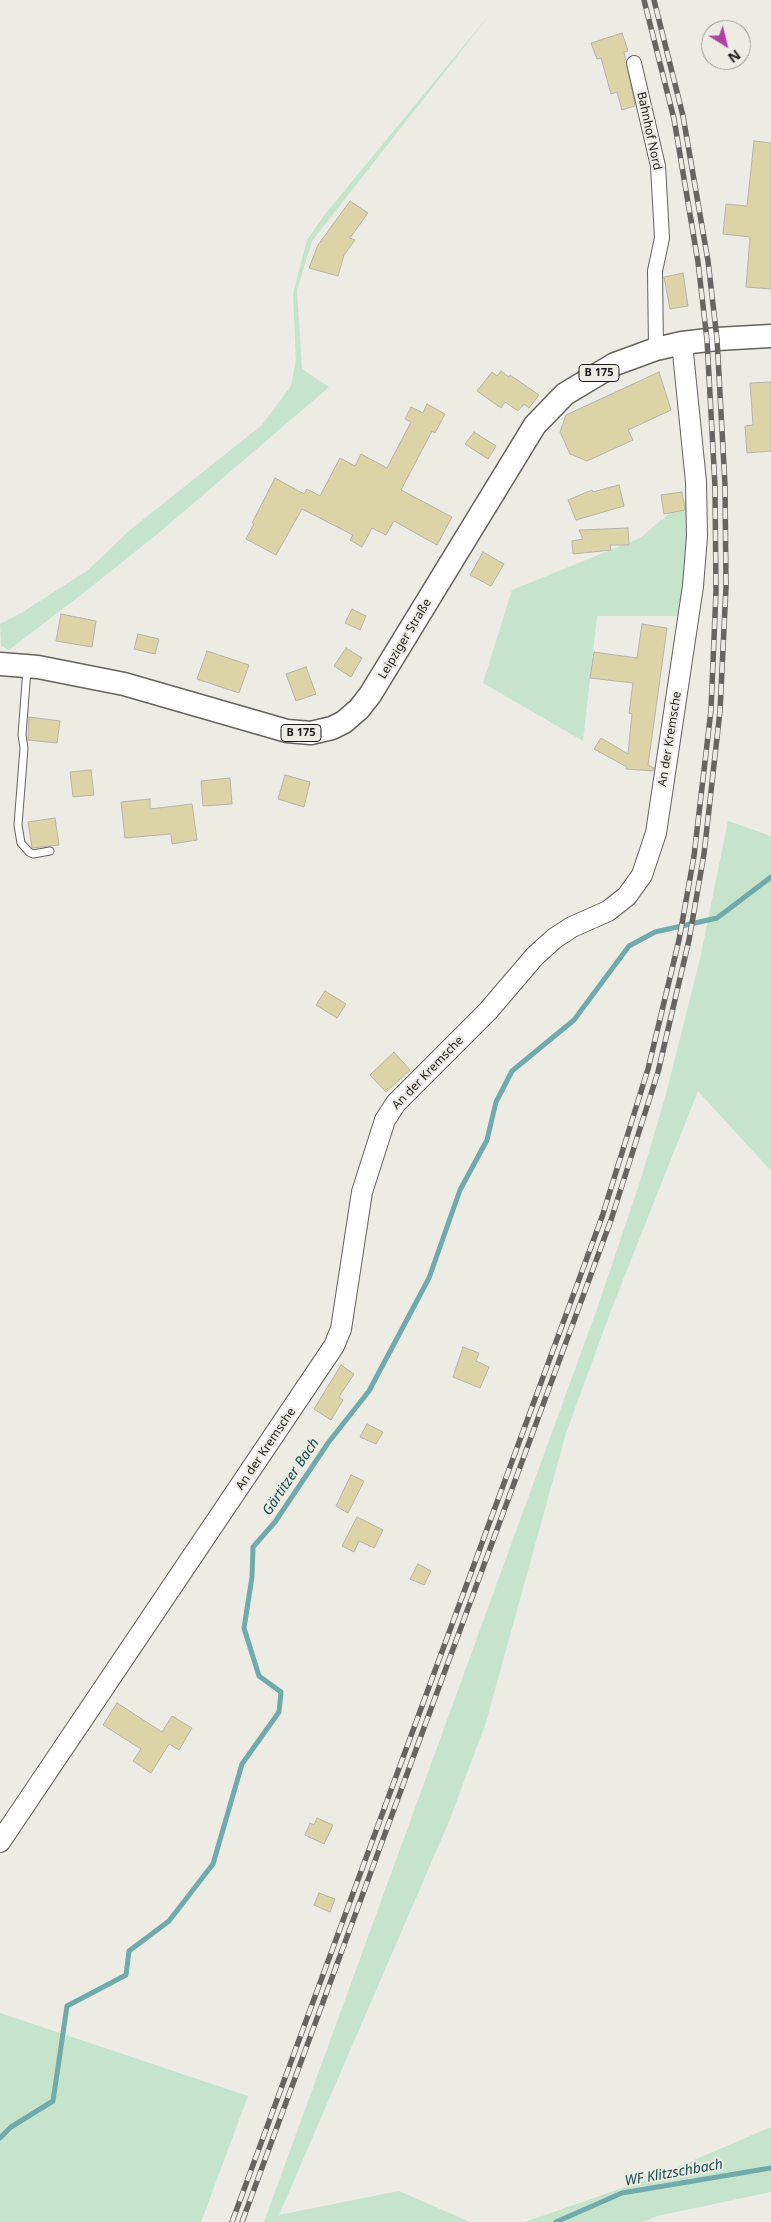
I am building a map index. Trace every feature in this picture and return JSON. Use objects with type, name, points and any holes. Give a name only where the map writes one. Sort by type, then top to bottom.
[{"type":"main road","name":"Leipziger Straße","points":[[0,664],[27,666],[124,684],[287,731],[311,733],[332,728],[344,722],[359,709],[370,695],[535,425],[565,394],[615,364],[656,349],[682,343],[717,339],[771,336]]},
{"type":"street","name":"Bahnhof Nord","points":[[634,62],[658,166],[662,238],[655,270],[656,349]]},
{"type":"street","name":"An der Kremsche","points":[[0,1842],[334,1346],[341,1328],[362,1192],[385,1120],[396,1103],[488,1011],[535,956],[560,934],[608,912],[627,896],[642,875],[656,833],[692,586],[697,536],[696,482],[682,343]]},
{"type":"lane","points":[[27,666],[22,735],[24,748],[18,825],[21,843],[29,852],[33,854],[50,851]]},
{"type":"green space","points":[[491,13],[312,241],[297,290],[302,369],[329,387],[161,531],[91,587],[9,650],[1,646],[0,624],[23,612],[88,570],[130,530],[262,425],[291,386],[296,360],[293,294],[307,240],[326,213]]},
{"type":"green space","points":[[691,495],[683,616],[597,616],[583,741],[483,683],[512,590],[640,538]]},
{"type":"green space","points":[[728,821],[771,836],[771,1171],[698,1091],[610,1313],[566,1433],[486,1722],[450,1819],[279,2215],[399,2191],[470,2222],[264,2222],[597,1309],[639,1185],[665,1098],[700,959]]},
{"type":"green space","points":[[0,2013],[248,2096],[201,2222],[0,2222]]},
{"type":"green space","points":[[771,2127],[771,2192],[657,2216],[644,2222],[525,2222],[657,2176]]},
{"type":"building","points":[[622,33],[628,51],[624,52],[635,106],[622,110],[617,92],[611,94],[601,58],[597,59],[591,43]]},
{"type":"building","points":[[754,141],[771,143],[771,289],[746,287],[750,237],[723,234],[726,204],[747,206]]},
{"type":"building","points":[[350,201],[368,213],[350,238],[355,240],[344,255],[338,276],[309,268],[318,245]]},
{"type":"building","points":[[683,273],[688,306],[670,309],[664,277]]},
{"type":"building","points":[[501,371],[539,395],[529,408],[524,404],[518,411],[505,402],[501,408],[477,391],[492,372],[497,376]]},
{"type":"building","points":[[659,372],[671,410],[628,430],[633,440],[587,461],[570,454],[560,432],[566,415]]},
{"type":"building","points":[[771,382],[771,451],[747,453],[745,426],[753,425],[750,383]]},
{"type":"building","points":[[427,404],[445,414],[435,433],[432,431],[401,490],[452,517],[437,545],[394,521],[386,535],[372,528],[362,547],[350,540],[353,535],[302,509],[276,555],[246,539],[275,478],[304,494],[307,489],[320,496],[340,458],[355,466],[361,454],[387,468],[411,422],[405,419],[411,407],[423,413]]},
{"type":"building","points":[[474,432],[496,446],[488,459],[465,444]]},
{"type":"building","points":[[619,485],[624,506],[576,520],[568,500],[592,490],[593,492]]},
{"type":"building","points":[[682,492],[685,510],[664,514],[661,495]]},
{"type":"building","points":[[628,528],[629,545],[610,545],[611,550],[573,554],[572,541],[583,539],[579,530]]},
{"type":"building","points":[[483,552],[504,564],[491,586],[470,575]]},
{"type":"building","points":[[352,609],[366,616],[360,630],[345,623]]},
{"type":"building","points":[[61,614],[96,621],[92,647],[56,641]]},
{"type":"building","points":[[642,624],[667,628],[648,765],[654,768],[653,771],[626,769],[627,767],[594,749],[601,738],[628,754],[632,714],[629,713],[633,683],[590,678],[594,652],[637,658]]},
{"type":"building","points":[[138,634],[159,639],[155,654],[134,649]]},
{"type":"building","points":[[346,648],[362,658],[351,677],[334,666]]},
{"type":"building","points":[[207,651],[249,665],[239,693],[197,679]]},
{"type":"building","points":[[306,667],[316,694],[296,701],[286,674]]},
{"type":"building","points":[[29,717],[60,721],[57,743],[28,740]]},
{"type":"building","points":[[91,770],[94,795],[73,797],[70,772]]},
{"type":"building","points":[[285,775],[310,782],[304,807],[278,799]]},
{"type":"building","points":[[230,778],[232,804],[203,806],[201,781]]},
{"type":"building","points":[[150,799],[150,809],[192,804],[197,840],[172,844],[171,834],[125,838],[121,802]]},
{"type":"building","points":[[55,818],[59,845],[32,848],[28,822]]},
{"type":"building","points":[[325,991],[346,1004],[337,1018],[316,1005]]},
{"type":"building","points":[[394,1052],[410,1070],[386,1092],[370,1075]]},
{"type":"building","points":[[463,1347],[479,1353],[476,1361],[489,1367],[480,1388],[453,1377]]},
{"type":"building","points":[[341,1365],[354,1374],[339,1397],[343,1400],[331,1420],[314,1409]]},
{"type":"building","points":[[367,1424],[383,1432],[376,1444],[360,1437]]},
{"type":"building","points":[[351,1475],[364,1481],[348,1513],[336,1506]]},
{"type":"building","points":[[357,1517],[383,1530],[374,1548],[359,1541],[354,1552],[342,1546]]},
{"type":"building","points":[[418,1564],[431,1571],[424,1585],[410,1579]]},
{"type":"building","points":[[117,1703],[162,1732],[172,1716],[192,1728],[179,1750],[169,1744],[151,1773],[133,1761],[141,1749],[103,1725]]},
{"type":"building","points":[[317,1818],[333,1825],[324,1844],[305,1835],[310,1823],[314,1825]]},
{"type":"building","points":[[319,1893],[335,1899],[330,1912],[314,1905]]},
{"type":"waterway","name":"Gärtitzer Bach","points":[[0,2138],[11,2127],[53,2101],[67,2006],[126,1975],[129,1951],[169,1921],[213,1864],[242,1764],[279,1712],[281,1692],[259,1676],[244,1628],[252,1577],[253,1547],[275,1522],[328,1443],[369,1391],[429,1278],[460,1190],[487,1140],[496,1102],[512,1071],[574,1020],[629,946],[655,932],[717,918],[771,877]]},
{"type":"waterway","name":"WF Klitzschbach","points":[[556,2222],[622,2193],[771,2168]]},
{"type":"railway","points":[[232,2222],[602,1217],[648,1069],[679,940],[694,856],[711,710],[716,591],[715,486],[707,340],[698,262],[674,119],[644,0]]},
{"type":"railway","points":[[242,2222],[611,1220],[658,1072],[689,940],[704,854],[720,711],[726,587],[725,485],[717,339],[708,261],[683,116],[654,0]]}]
